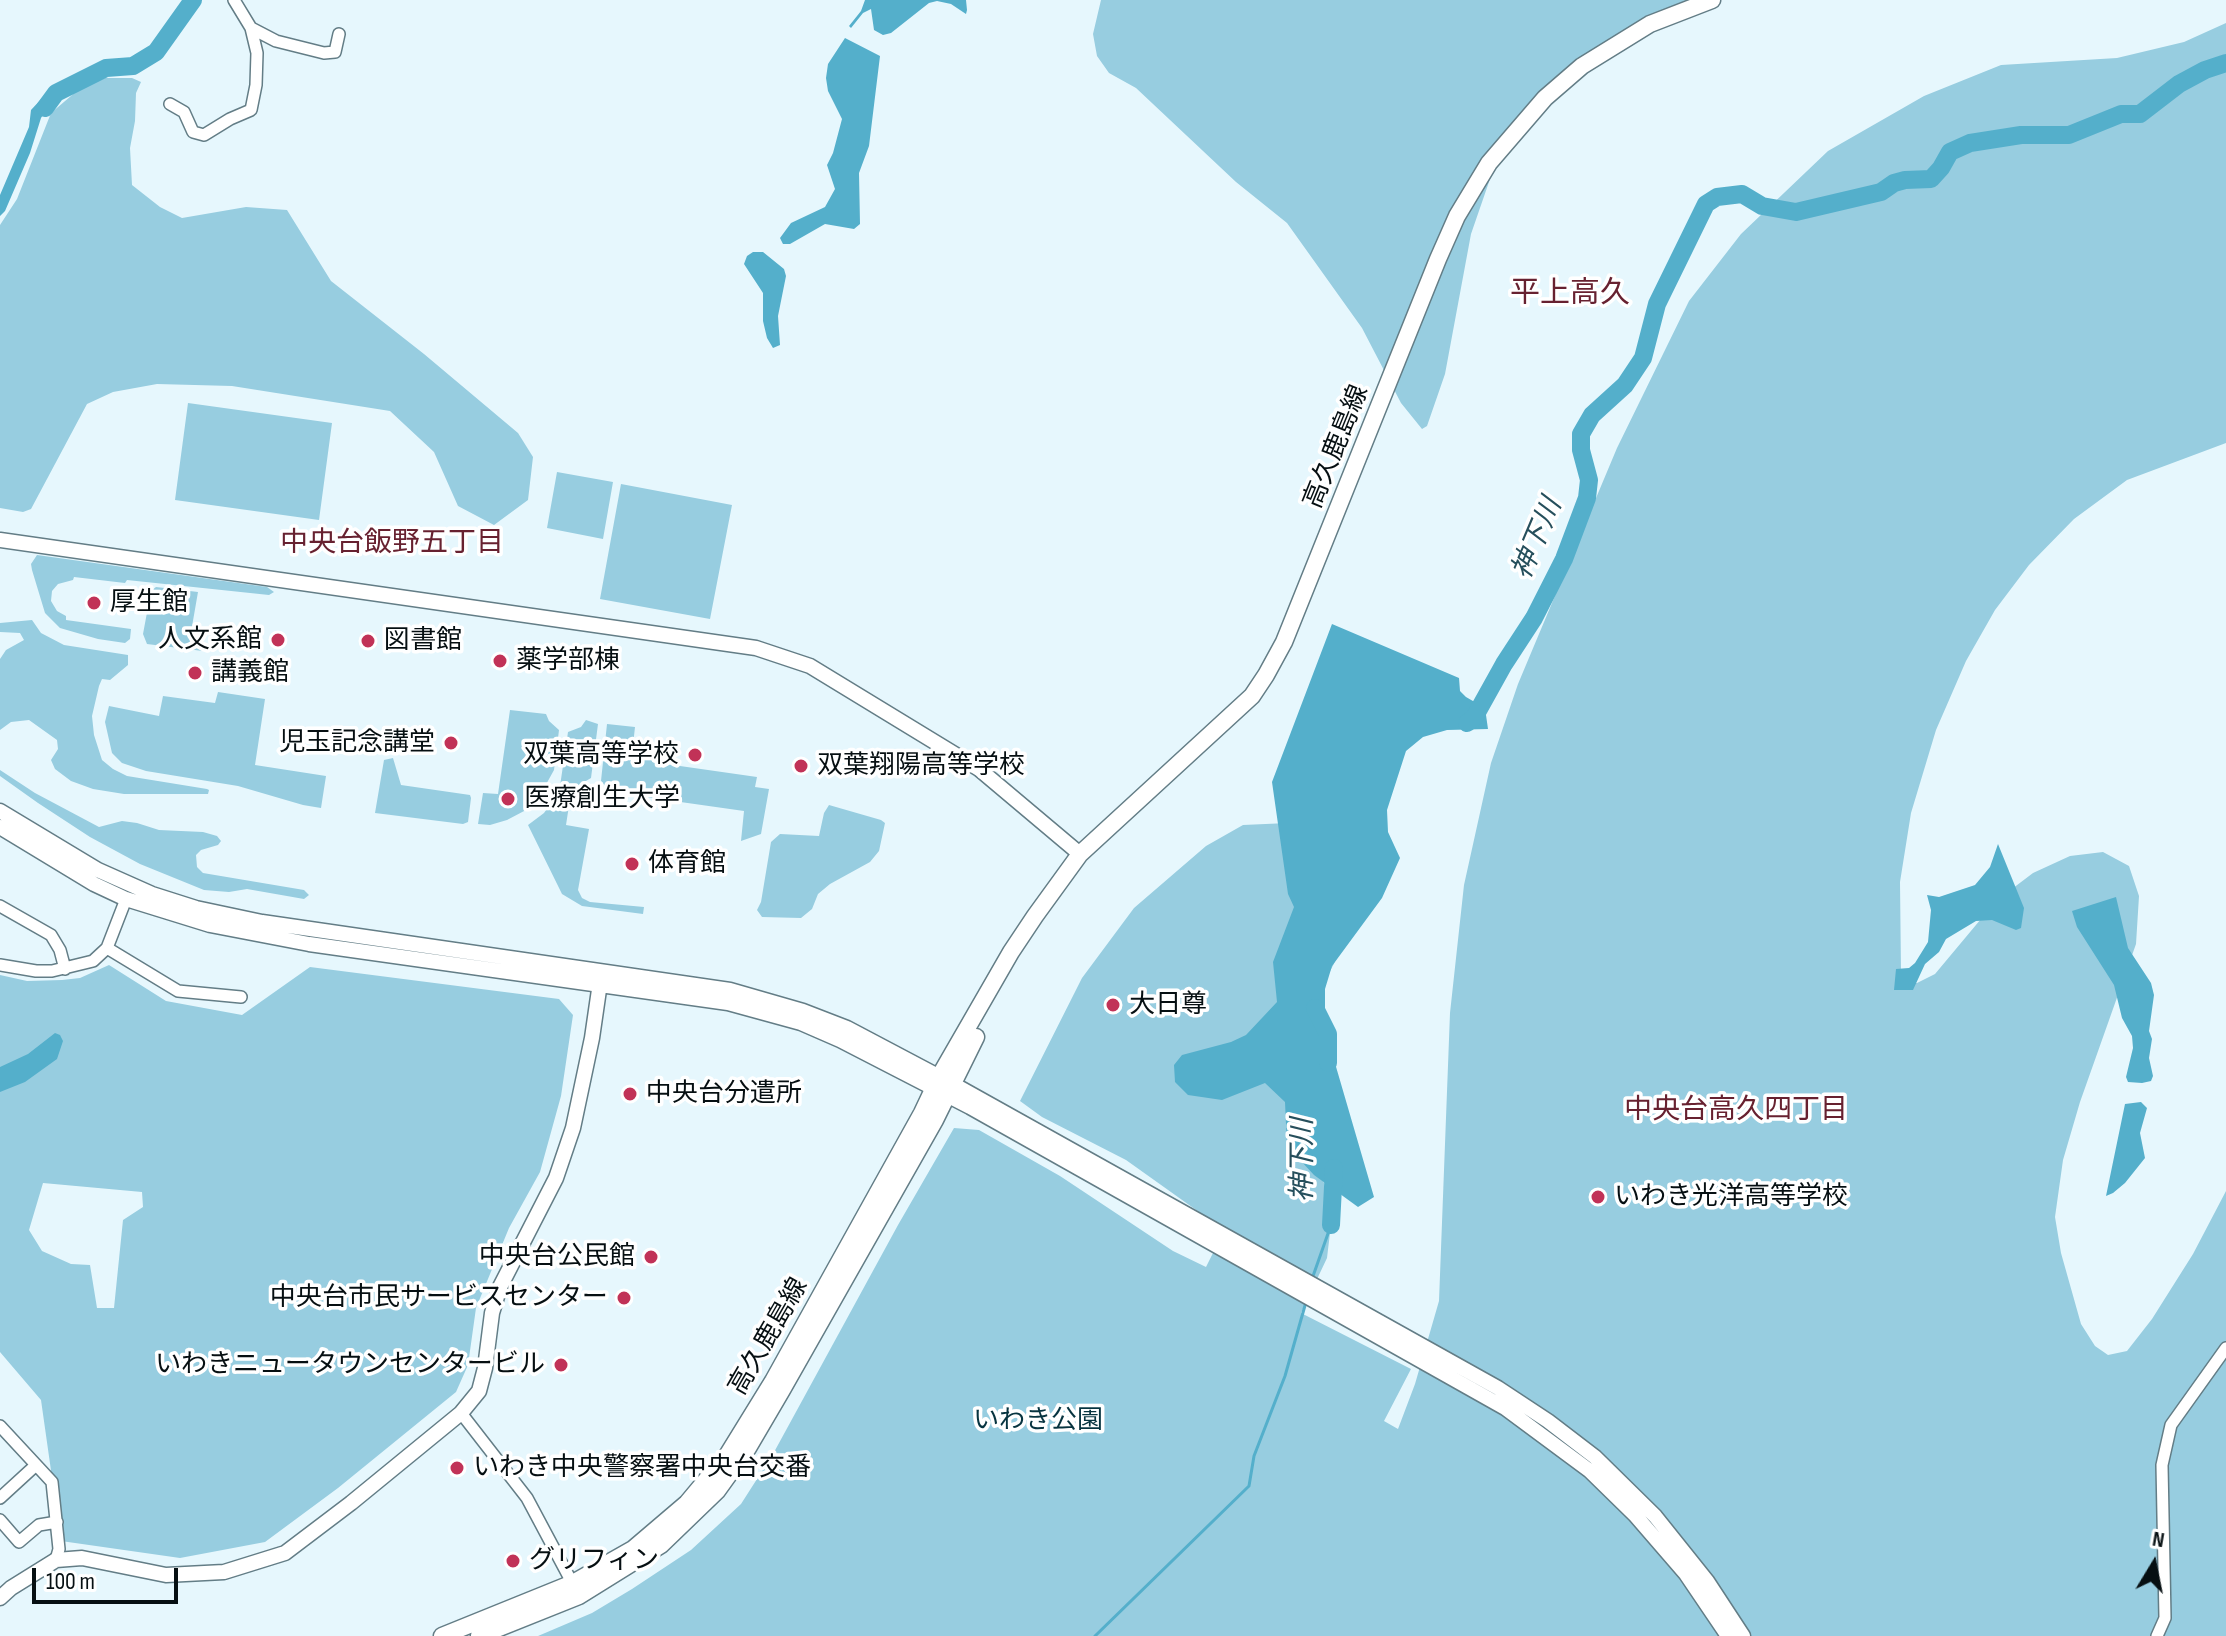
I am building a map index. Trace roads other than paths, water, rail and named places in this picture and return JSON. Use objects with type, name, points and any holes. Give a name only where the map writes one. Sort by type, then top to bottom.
[{"type":"main road","name":"高久鹿島線","points":[[479,1636],[576,1590],[633,1549],[687,1503],[728,1454],[943,1086],[1011,952],[1035,916],[1080,854],[1252,696],[1266,675],[1284,642],[1438,259],[1457,216],[1489,163],[1545,98],[1582,66],[1650,24],[1712,0]]},
{"type":"main road","name":"高久鹿島線","points":[[442,1636],[576,1590]]},
{"type":"street","points":[[170,104],[184,112],[193,132],[204,135],[251,110],[258,70],[257,53],[251,28],[234,0]]},
{"type":"street","points":[[251,28],[276,41],[324,53],[335,52],[339,34]]},
{"type":"street","points":[[0,540],[756,648],[810,666],[979,769],[1080,854]]},
{"type":"street","points":[[0,811],[98,870],[152,894],[196,908],[728,1003],[768,1013],[840,1040],[943,1086],[1498,1388],[1548,1421],[1595,1457],[1707,1581],[1743,1636]]},
{"type":"street","points":[[0,827],[94,884],[126,899],[210,925],[309,944],[600,978]]},
{"type":"street","points":[[0,965],[36,971],[65,969],[93,961],[107,948],[126,899]]},
{"type":"street","points":[[0,906],[51,935],[60,950],[65,969]]},
{"type":"street","points":[[107,948],[178,991],[241,997]]},
{"type":"street","points":[[0,1598],[56,1560],[82,1558],[166,1575],[224,1572],[285,1553],[461,1413],[479,1391],[492,1313],[500,1287],[556,1178],[573,1128],[592,1038],[600,978]]},
{"type":"street","points":[[2157,1636],[2165,1618],[2162,1465],[2171,1425],[2226,1348]]},
{"type":"street","points":[[461,1413],[527,1498],[576,1590]]},
{"type":"street","points":[[0,1426],[52,1482],[59,1549],[56,1560]]},
{"type":"street","points":[[0,1498],[36,1465]]},
{"type":"street","points":[[0,1520],[19,1542],[39,1525],[57,1522]]},
{"type":"street","points":[[1650,1521],[1728,1636]]},
{"type":"water","points":[[865,0],[966,0],[967,10],[966,14],[951,4],[929,3],[891,33],[883,35],[874,30],[871,9],[863,13],[851,28],[849,26]]},
{"type":"water","points":[[845,38],[880,56],[869,146],[859,173],[860,224],[854,229],[825,224],[790,244],[783,244],[780,238],[791,223],[825,207],[835,189],[827,165],[842,119],[828,91],[826,78],[828,64]]},
{"type":"water","points":[[51,91],[58,91],[64,96],[53,99],[41,118],[30,153],[0,216],[0,195],[29,127],[31,110]]},
{"type":"water","points":[[753,252],[763,252],[784,269],[786,276],[778,316],[780,345],[773,348],[763,321],[763,293],[744,264]]},
{"type":"water","points":[[1332,624],[1459,678],[1460,691],[1485,708],[1488,729],[1447,730],[1423,737],[1406,751],[1387,810],[1388,832],[1400,858],[1382,898],[1332,966],[1325,989],[1325,1029],[1374,1197],[1358,1207],[1314,1175],[1287,1146],[1285,1102],[1265,1083],[1222,1100],[1188,1095],[1175,1082],[1174,1065],[1182,1055],[1246,1035],[1277,1002],[1273,962],[1294,907],[1288,894],[1272,782]]},
{"type":"water","points":[[1998,844],[2024,908],[2021,928],[2016,930],[1992,920],[1976,921],[1946,939],[1939,952],[1925,964],[1913,990],[1894,990],[1896,969],[1909,968],[1915,963],[1928,942],[1931,910],[1927,895],[1939,897],[1975,885],[1990,867]]},
{"type":"water","points":[[2116,897],[2128,948],[2151,983],[2154,995],[2149,1031],[2153,1076],[2151,1081],[2142,1083],[2128,1082],[2126,1077],[2133,1048],[2132,1036],[2122,1018],[2114,985],[2077,927],[2072,911]]},
{"type":"water","points":[[55,1033],[63,1041],[57,1059],[25,1082],[0,1092],[0,1067],[28,1054]]},
{"type":"water","points":[[2141,1102],[2147,1108],[2140,1133],[2145,1158],[2125,1183],[2106,1196],[2125,1104]]},
{"type":"waterway","points":[[45,108],[56,93],[106,68],[133,66],[156,52],[193,0]]},
{"type":"waterway","name":"神下川","points":[[1467,723],[1474,718],[1534,618],[1564,559],[1587,498],[1589,480],[1581,450],[1581,434],[1592,415],[1625,385],[1643,358],[1657,304],[1706,204],[1717,197],[1742,194],[1762,206],[1796,212],[1881,192],[1905,180],[1931,179],[1950,152],[1970,143],[2021,135],[2069,135],[2121,114],[2140,114],[2179,84],[2226,63]]},
{"type":"waterway","name":"神下川","points":[[1315,1008],[1328,1034],[1328,1063]]},
{"type":"waterway","name":"神下川","points":[[1331,1225],[1334,1168]]},
{"type":"waterway","points":[[1312,1279],[1331,1225]]},
{"type":"waterway","points":[[1095,1636],[1249,1486],[1254,1456],[1285,1376],[1306,1302]]},
{"type":"place","name":"厚生館","points":[[94,603]]},
{"type":"place","name":"人文系館","points":[[278,640]]},
{"type":"place","name":"図書館","points":[[368,641]]},
{"type":"place","name":"薬学部棟","points":[[500,661]]},
{"type":"place","name":"講義館","points":[[195,673]]},
{"type":"place","name":"児玉記念講堂","points":[[451,743]]},
{"type":"place","name":"双葉高等学校","points":[[695,755]]},
{"type":"place","name":"双葉翔陽高等学校","points":[[801,766]]},
{"type":"place","name":"医療創生大学","points":[[508,799]]},
{"type":"place","name":"体育館","points":[[632,864]]},
{"type":"place","name":"大日尊","points":[[1113,1005]]},
{"type":"place","name":"中央台分遣所","points":[[630,1094]]},
{"type":"place","name":"いわき光洋高等学校","points":[[1598,1197]]},
{"type":"place","name":"中央台公民館","points":[[651,1257]]},
{"type":"place","name":"中央台市民サービスセンター","points":[[624,1298]]},
{"type":"place","name":"いわきニュータウンセンタービル","points":[[561,1365]]},
{"type":"place","name":"いわき中央警察署中央台交番","points":[[457,1468]]},
{"type":"place","name":"グリフィン","points":[[513,1561]]},
{"type":"district","name":"平上高久","points":[[1570,294]]},
{"type":"district","name":"中央台飯野五丁目","points":[[392,544]]},
{"type":"district","name":"中央台高久四丁目","points":[[1736,1111]]},
{"type":"park label","name":"いわき公園","points":[[1038,1421]]}]
